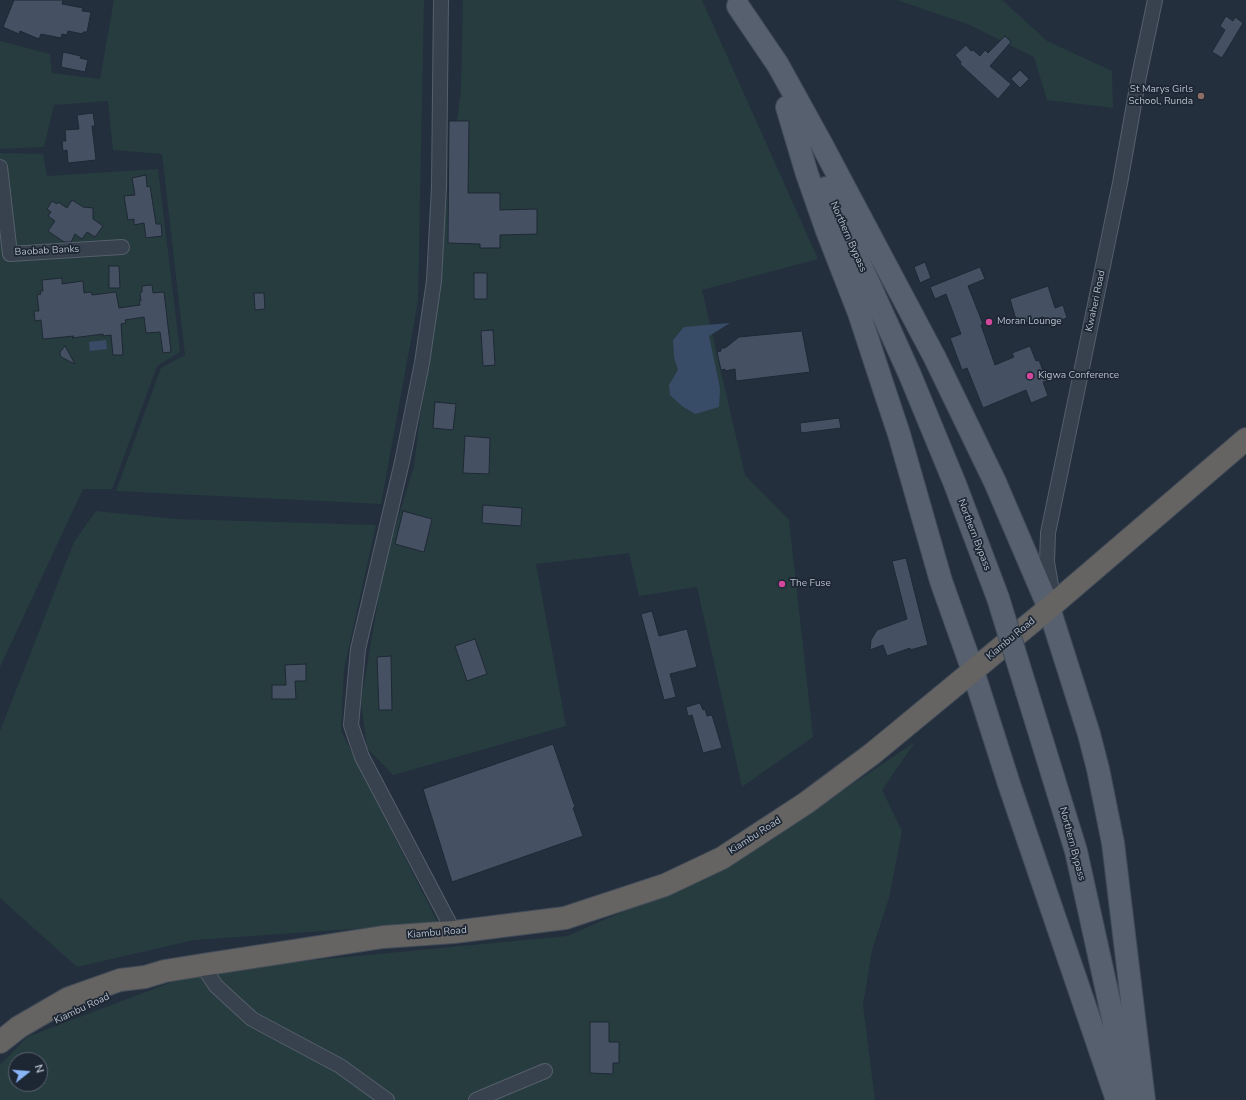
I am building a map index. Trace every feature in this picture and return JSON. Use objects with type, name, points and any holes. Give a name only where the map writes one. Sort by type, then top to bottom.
[{"type":"highway","name":"Kiambu Road","points":[[0,1042],[19,1027],[69,998],[120,980],[145,977],[165,971],[202,964],[383,937],[454,932],[566,918],[665,885],[722,858],[806,803],[872,754],[1051,606],[1246,439]]},
{"type":"highway","name":"Kiambu Road","points":[[0,1057],[63,1016],[93,1002],[124,991],[145,977]]},
{"type":"main road","points":[[736,3],[778,65],[935,358],[995,482],[1051,606],[1089,734],[1098,769],[1113,843],[1144,1100]]},
{"type":"main road","name":"Northern Bypass","points":[[736,3],[816,166],[910,375],[955,484],[998,598],[1076,851],[1131,1100]]},
{"type":"main road","points":[[787,107],[807,174],[827,231],[859,313],[899,434],[941,581],[973,671],[1012,792],[1117,1100]]},
{"type":"street","points":[[442,0],[438,187],[434,281],[422,363],[404,455],[358,649],[351,725],[362,757],[454,932]]},
{"type":"street","name":"Kwaheri Road","points":[[1051,606],[1047,562],[1048,533],[1119,191],[1154,0]]},
{"type":"street","name":"Baobab Banks","points":[[0,167],[10,254],[122,247]]},
{"type":"street","points":[[202,964],[216,986],[252,1019],[340,1066],[387,1100]]},
{"type":"street","points":[[476,1100],[545,1071]]},
{"type":"green space","points":[[114,0],[424,0],[418,301],[381,504],[116,491],[161,368],[185,355],[162,154],[113,150],[108,101],[54,105],[44,147],[0,149],[0,41],[50,54],[52,73],[100,79]]},
{"type":"green space","points":[[463,0],[702,0],[818,259],[702,290],[745,475],[789,520],[813,737],[742,787],[697,587],[639,596],[629,553],[536,564],[566,726],[393,775],[367,748],[361,702],[384,565],[414,466],[461,89]]},
{"type":"green space","points":[[897,0],[1002,0],[1047,41],[1112,71],[1113,108],[1047,100],[1034,57],[970,25]]},
{"type":"green space","points":[[0,153],[43,154],[47,176],[158,169],[180,352],[157,366],[112,489],[83,489],[0,667]]},
{"type":"green space","points":[[96,511],[175,519],[376,525],[344,669],[341,731],[438,923],[194,940],[77,967],[0,898],[0,731],[74,542]]},
{"type":"green space","points":[[915,742],[882,790],[902,831],[889,898],[872,950],[863,1005],[875,1100],[0,1100],[0,1065],[8,1057],[8,1092],[48,1092],[48,1052],[13,1052],[27,1037],[180,979],[284,963],[567,936],[648,901],[820,806]]},
{"type":"water","points":[[730,323],[709,336],[720,388],[719,407],[695,414],[682,406],[670,395],[669,385],[678,370],[674,357],[673,340],[684,327]]},
{"type":"water","points":[[106,340],[107,349],[90,351],[89,342]]},
{"type":"building","points":[[14,0],[63,0],[62,4],[83,8],[82,11],[91,12],[87,32],[83,32],[83,34],[68,31],[67,35],[62,34],[61,38],[41,34],[39,39],[20,31],[19,34],[3,27]]},
{"type":"building","points":[[1226,16],[1233,21],[1235,17],[1243,23],[1222,58],[1212,52],[1225,30],[1220,26]]},
{"type":"building","points":[[1005,36],[1011,42],[990,66],[1011,84],[998,99],[960,64],[961,62],[955,55],[966,45],[971,51],[973,50],[980,56],[985,50],[988,53]]},
{"type":"building","points":[[63,52],[81,56],[80,58],[88,60],[85,72],[61,67]]},
{"type":"building","points":[[1020,70],[1029,79],[1020,88],[1011,79]]},
{"type":"building","points":[[93,113],[95,126],[92,126],[96,160],[68,163],[67,150],[63,151],[62,141],[66,141],[65,130],[79,129],[77,115]]},
{"type":"building","points":[[449,121],[469,121],[468,193],[500,193],[500,210],[537,209],[537,234],[500,235],[500,248],[480,248],[480,244],[448,243]]},
{"type":"building","points":[[146,175],[147,187],[150,186],[156,224],[161,224],[162,236],[146,238],[144,223],[134,225],[134,219],[128,220],[124,196],[135,195],[132,178]]},
{"type":"building","points":[[72,200],[83,207],[93,208],[93,219],[103,226],[95,237],[87,232],[82,239],[75,234],[71,242],[64,242],[48,231],[55,221],[48,216],[51,212],[47,209],[52,201],[57,204],[58,202],[67,208]]},
{"type":"building","points":[[925,262],[931,278],[920,283],[914,267]]},
{"type":"building","points":[[109,266],[119,266],[120,288],[109,288]]},
{"type":"building","points":[[980,267],[985,279],[968,286],[983,324],[981,325],[995,365],[1014,357],[1012,353],[1030,346],[1036,361],[1039,360],[1047,381],[1043,382],[1048,396],[1031,403],[1026,390],[983,408],[967,368],[962,370],[950,338],[961,334],[946,294],[935,299],[930,287]]},
{"type":"building","points":[[474,273],[487,273],[487,299],[474,299]]},
{"type":"building","points":[[62,278],[62,284],[83,281],[84,293],[91,292],[92,295],[116,292],[119,308],[140,305],[139,301],[141,301],[140,293],[142,292],[142,286],[152,285],[153,293],[164,292],[171,352],[163,353],[160,332],[146,333],[144,317],[125,320],[126,323],[121,324],[123,355],[113,355],[111,335],[103,336],[103,334],[72,338],[74,336],[43,339],[41,320],[35,321],[34,311],[39,311],[37,295],[41,294],[40,291],[43,291],[42,280]]},
{"type":"building","points":[[1048,286],[1055,308],[1063,305],[1067,318],[1045,325],[1043,317],[1018,326],[1010,299]]},
{"type":"building","points":[[254,293],[264,293],[265,309],[255,310]]},
{"type":"building","points":[[493,330],[495,365],[483,366],[481,331]]},
{"type":"building","points":[[802,331],[810,372],[736,381],[735,369],[725,371],[725,369],[721,370],[717,352],[721,351],[721,348],[725,348],[739,337]]},
{"type":"building","points":[[65,346],[75,364],[61,357],[60,352]]},
{"type":"building","points":[[435,402],[456,404],[453,430],[433,428]]},
{"type":"building","points":[[839,418],[841,428],[801,433],[800,423]]},
{"type":"building","points":[[465,436],[490,438],[489,474],[463,473]]},
{"type":"building","points":[[483,505],[522,508],[521,526],[482,523]]},
{"type":"building","points":[[403,511],[432,519],[424,552],[395,544]]},
{"type":"building","points":[[906,558],[928,645],[910,650],[910,648],[887,656],[883,645],[870,650],[871,640],[877,630],[907,619],[892,561]]},
{"type":"building","points":[[652,611],[659,636],[687,629],[697,667],[670,674],[676,697],[664,700],[641,614]]},
{"type":"building","points":[[475,639],[487,674],[467,681],[455,646]]},
{"type":"building","points":[[391,656],[392,710],[379,710],[377,657]]},
{"type":"building","points":[[306,664],[306,681],[295,681],[296,699],[272,699],[272,685],[286,685],[285,665]]},
{"type":"building","points":[[700,703],[703,710],[705,709],[707,716],[712,715],[722,748],[703,753],[692,715],[688,716],[686,707]]},
{"type":"building","points":[[553,744],[575,807],[573,808],[583,836],[452,882],[423,789]]},
{"type":"building","points":[[590,1022],[609,1022],[609,1042],[619,1042],[619,1063],[613,1063],[613,1074],[590,1073]]},
{"type":"place","name":"St Marys Girls School, Runda","points":[[1201,96]]},
{"type":"place","name":"Moran Lounge","points":[[989,322]]},
{"type":"place","name":"Kigwa Conference","points":[[1030,376]]},
{"type":"place","name":"The Fuse","points":[[782,584]]}]
